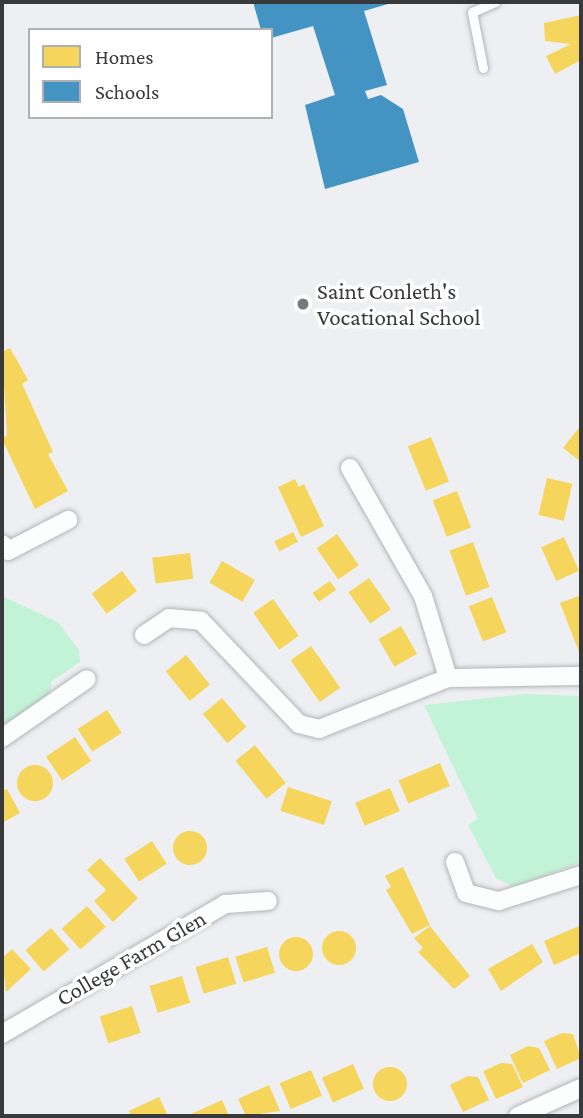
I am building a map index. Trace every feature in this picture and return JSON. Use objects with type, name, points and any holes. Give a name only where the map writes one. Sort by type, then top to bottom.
[{"type":"street","points":[[350,468],[423,596],[448,677]]},
{"type":"street","points":[[2,544],[8,551],[68,520]]},
{"type":"street","points":[[144,635],[169,618],[201,621],[299,724],[319,729],[448,677],[581,676]]},
{"type":"street","points":[[2,738],[87,679]]},
{"type":"street","points":[[455,862],[466,893],[499,901],[581,875]]},
{"type":"street","name":"College Farm Glen","points":[[2,1034],[225,904],[268,901]]},
{"type":"street","points":[[518,1116],[581,1088]]},
{"type":"lane","points":[[483,68],[472,12],[495,2]]},
{"type":"green space","points":[[2,596],[58,622],[79,650],[80,662],[51,682],[51,695],[2,729]]},
{"type":"green space","points":[[526,694],[581,696],[581,862],[514,887],[496,878],[468,825],[478,819],[424,705]]},
{"type":"building: Homes","points":[[581,15],[581,60],[555,74],[546,56],[571,44],[545,41],[544,23]]},
{"type":"building: Homes","points":[[10,348],[28,380],[22,384],[53,452],[48,454],[68,491],[35,509],[2,439],[7,435],[2,352]]},
{"type":"building: Homes","points":[[581,425],[581,462],[563,448]]},
{"type":"building: Homes","points":[[431,437],[449,482],[426,491],[408,446]]},
{"type":"building: Homes","points":[[547,478],[572,484],[564,521],[538,515]]},
{"type":"building: Homes","points":[[295,479],[299,487],[304,484],[324,526],[301,537],[278,487]]},
{"type":"building: Homes","points":[[457,491],[471,527],[447,537],[433,500]]},
{"type":"building: Homes","points":[[293,532],[298,542],[279,551],[274,542]]},
{"type":"building: Homes","points":[[337,534],[359,565],[338,579],[317,548]]},
{"type":"building: Homes","points":[[564,537],[579,571],[556,581],[541,547]]},
{"type":"building: Homes","points":[[473,542],[489,587],[466,596],[450,551]]},
{"type":"building: Homes","points":[[190,553],[193,579],[155,583],[152,558]]},
{"type":"building: Homes","points":[[222,561],[255,580],[242,602],[210,583]]},
{"type":"building: Homes","points":[[122,571],[137,591],[107,614],[92,594]]},
{"type":"building: Homes","points":[[369,578],[391,609],[370,623],[349,592]]},
{"type":"building: Homes","points":[[330,581],[336,590],[319,602],[313,593]]},
{"type":"building: Homes","points":[[581,595],[581,657],[560,603]]},
{"type":"building: Homes","points":[[492,597],[506,632],[483,642],[469,606]]},
{"type":"building: Homes","points":[[273,599],[299,636],[279,650],[253,613]]},
{"type":"building: Homes","points":[[401,626],[417,654],[394,667],[378,639]]},
{"type":"building: Homes","points":[[311,646],[340,688],[320,702],[291,660]]},
{"type":"building: Homes","points":[[186,655],[210,685],[190,701],[166,671]]},
{"type":"building: Homes","points":[[222,698],[246,727],[227,743],[203,714]]},
{"type":"building: Homes","points":[[107,710],[122,733],[92,752],[78,729]]},
{"type":"building: Homes","points":[[75,737],[91,761],[62,781],[46,757]]},
{"type":"building: Homes","points":[[255,745],[286,783],[266,799],[236,761]]},
{"type":"building: Homes","points":[[440,763],[450,786],[408,804],[399,781]]},
{"type":"building: Homes","points":[[35,765],[47,771],[53,783],[47,795],[35,801],[23,795],[17,783],[23,771]]},
{"type":"building: Homes","points":[[288,787],[332,801],[324,825],[280,811]]},
{"type":"building: Homes","points":[[390,788],[400,811],[365,826],[355,803]]},
{"type":"building: Homes","points":[[7,789],[20,813],[2,823],[2,791]]},
{"type":"building: Homes","points":[[190,831],[202,836],[207,848],[202,860],[190,865],[178,860],[173,848],[178,836]]},
{"type":"building: Homes","points":[[152,841],[167,864],[139,882],[124,859]]},
{"type":"building: Homes","points":[[100,858],[138,898],[113,922],[94,901],[106,890],[87,870]]},
{"type":"building: Homes","points":[[403,867],[430,925],[412,934],[386,890],[391,887],[385,876]]},
{"type":"building: Homes","points":[[87,906],[106,927],[80,950],[62,929]]},
{"type":"building: Homes","points":[[430,926],[470,976],[454,989],[418,952],[423,948],[414,938]]},
{"type":"building: Homes","points":[[579,926],[581,953],[554,965],[544,941]]},
{"type":"building: Homes","points":[[51,928],[69,949],[44,971],[25,950]]},
{"type":"building: Homes","points":[[339,931],[351,936],[356,948],[351,960],[339,965],[327,960],[322,948],[327,936]]},
{"type":"building: Homes","points":[[296,937],[308,942],[313,954],[308,966],[296,971],[284,966],[279,954],[284,942]]},
{"type":"building: Homes","points":[[532,944],[543,962],[501,991],[488,969]]},
{"type":"building: Homes","points":[[267,947],[275,973],[243,982],[235,957]]},
{"type":"building: Homes","points":[[12,949],[31,969],[6,992],[2,958]]},
{"type":"building: Homes","points":[[228,957],[236,984],[204,994],[195,967]]},
{"type":"building: Homes","points":[[182,976],[190,1003],[158,1013],[149,986]]},
{"type":"building: Homes","points":[[132,1006],[141,1033],[108,1043],[100,1017]]},
{"type":"building: Homes","points":[[562,1033],[573,1034],[581,1058],[557,1069],[544,1041]]},
{"type":"building: Homes","points":[[528,1046],[539,1048],[550,1070],[523,1083],[510,1055]]},
{"type":"building: Homes","points":[[501,1063],[512,1064],[523,1087],[496,1099],[483,1071]]},
{"type":"building: Homes","points":[[353,1064],[364,1089],[333,1102],[322,1078]]},
{"type":"building: Homes","points":[[390,1067],[402,1072],[407,1084],[402,1096],[390,1101],[378,1096],[373,1084],[378,1072]]},
{"type":"building: Homes","points":[[311,1070],[322,1096],[291,1109],[280,1083]]},
{"type":"building: Homes","points":[[468,1076],[478,1077],[489,1100],[463,1112],[450,1085]]},
{"type":"building: Homes","points":[[269,1085],[280,1111],[246,1116],[238,1099]]},
{"type":"building: Homes","points":[[159,1097],[168,1116],[131,1116],[129,1111]]},
{"type":"building: Homes","points":[[222,1100],[229,1116],[191,1114]]},
{"type":"building: Schools","points":[[253,2],[395,2],[364,11],[387,85],[365,91],[368,99],[381,95],[403,109],[419,162],[325,189],[305,105],[335,95],[313,26],[273,37],[273,28],[260,28]]},
{"type":"place","name":"Saint Conleth's Vocational School","points":[[303,304]]}]
